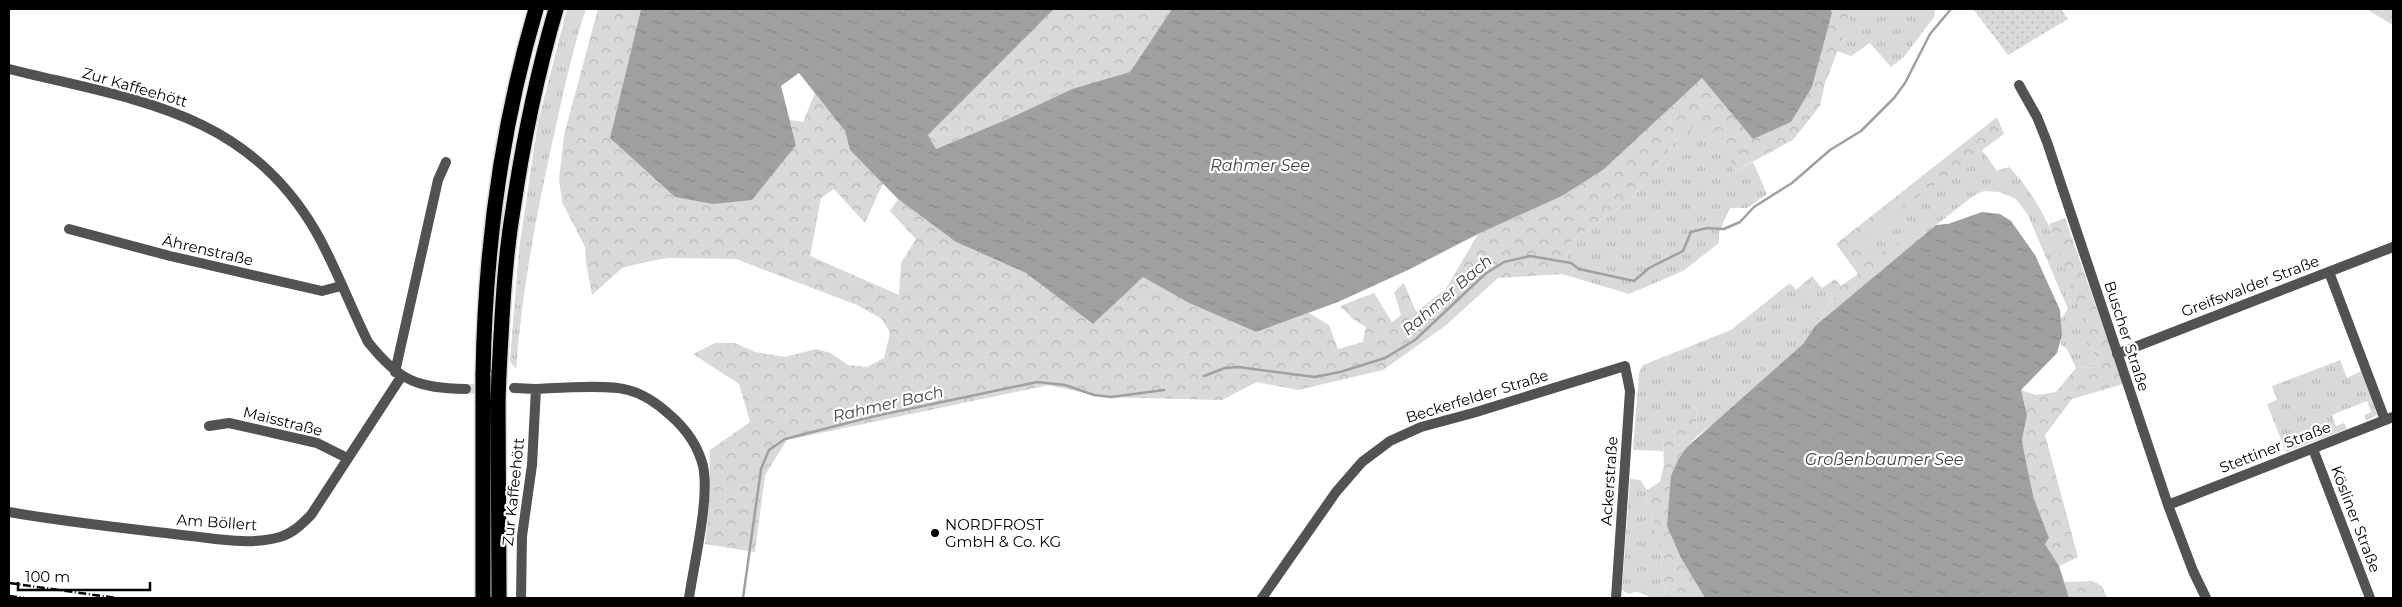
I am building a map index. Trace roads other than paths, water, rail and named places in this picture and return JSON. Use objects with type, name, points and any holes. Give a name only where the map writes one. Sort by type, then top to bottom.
[{"type":"highway","points":[[499,598],[490,401],[483,375],[487,278],[495,205],[508,125],[536,9]]},
{"type":"highway","points":[[483,598],[490,401],[499,373],[512,210],[527,129],[556,9]]},
{"type":"street","name":"Zur Kaffeehött","points":[[9,69],[165,109],[210,127],[236,142],[254,156],[287,188],[317,233],[368,342],[398,374],[411,382],[445,389],[466,389]]},
{"type":"street","name":"Buscher Straße","points":[[2019,85],[2037,117],[2047,142],[2168,505],[2206,598]]},
{"type":"street","points":[[398,374],[438,180],[446,162]]},
{"type":"street","name":"Ährenstraße","points":[[69,229],[170,256],[322,291],[341,286]]},
{"type":"street","name":"Greifswalder Straße","points":[[2117,354],[2393,246]]},
{"type":"street","points":[[2329,272],[2389,419]]},
{"type":"street","name":"Beckerfelder Straße","points":[[1262,598],[1336,492],[1362,462],[1390,441],[1421,427],[1474,413],[1625,366]]},
{"type":"street","name":"Ackerstraße","points":[[1616,598],[1630,391],[1625,366]]},
{"type":"street","name":"Am Böllert","points":[[9,512],[122,528],[238,541],[262,540],[294,532],[311,516],[398,374]]},
{"type":"street","points":[[514,388],[627,389],[651,400],[678,422],[693,441],[702,464],[704,480],[704,499],[689,598]]},
{"type":"street","name":"Zur Kaffeehött","points":[[521,598],[522,536],[532,465],[536,389]]},
{"type":"street","name":"Stettiner Straße","points":[[2168,505],[2389,419]]},
{"type":"street","name":"Maisstraße","points":[[209,426],[229,423],[317,443],[347,458]]},
{"type":"street","name":"Kösliner Straße","points":[[2313,450],[2370,598]]},
{"type":"water","name":"Rahmer See","points":[[641,9],[1054,9],[928,135],[936,149],[1008,119],[1072,89],[1130,72],[1172,9],[1830,9],[1832,13],[1812,87],[1791,122],[1753,139],[1702,78],[1603,170],[1562,196],[1478,234],[1408,270],[1338,302],[1256,332],[1189,303],[1143,277],[1093,324],[1026,273],[956,242],[898,199],[850,150],[845,131],[799,73],[781,86],[796,145],[752,200],[713,204],[675,197],[610,138]]},
{"type":"water","name":"Großenbaumer See","points":[[1982,212],[2000,214],[2011,221],[2035,255],[2060,310],[2062,335],[2057,353],[2021,390],[2027,415],[2022,440],[2034,499],[2049,538],[2045,544],[2059,566],[2069,598],[1705,598],[1681,558],[1667,526],[1671,476],[1678,460],[1687,447],[1803,344],[1815,326],[1936,225],[1948,224]]},
{"type":"waterway","name":"Rahmer Bach","points":[[1204,376],[1225,368],[1238,367],[1315,377],[1340,372],[1385,358],[1415,340],[1485,274],[1504,262],[1530,256],[1571,263],[1579,269],[1634,281],[1649,268],[1683,251],[1691,232],[1707,228],[1724,229],[1740,222],[1754,207],[1792,183],[1830,150],[1861,131],[1894,98],[1905,83],[1930,34],[1951,9]]},
{"type":"waterway","name":"Rahmer Bach","points":[[743,598],[761,469],[769,450],[785,439],[871,417],[1037,382],[1065,385],[1094,395],[1111,397],[1164,390]]},
{"type":"tunnel","points":[[466,389],[514,388]]},
{"type":"railway","points":[[9,583],[116,598]]},
{"type":"railway","points":[[9,596],[24,598]]},
{"type":"place","name":"NORDFROST GmbH & Co. KG","points":[[935,533]]}]
